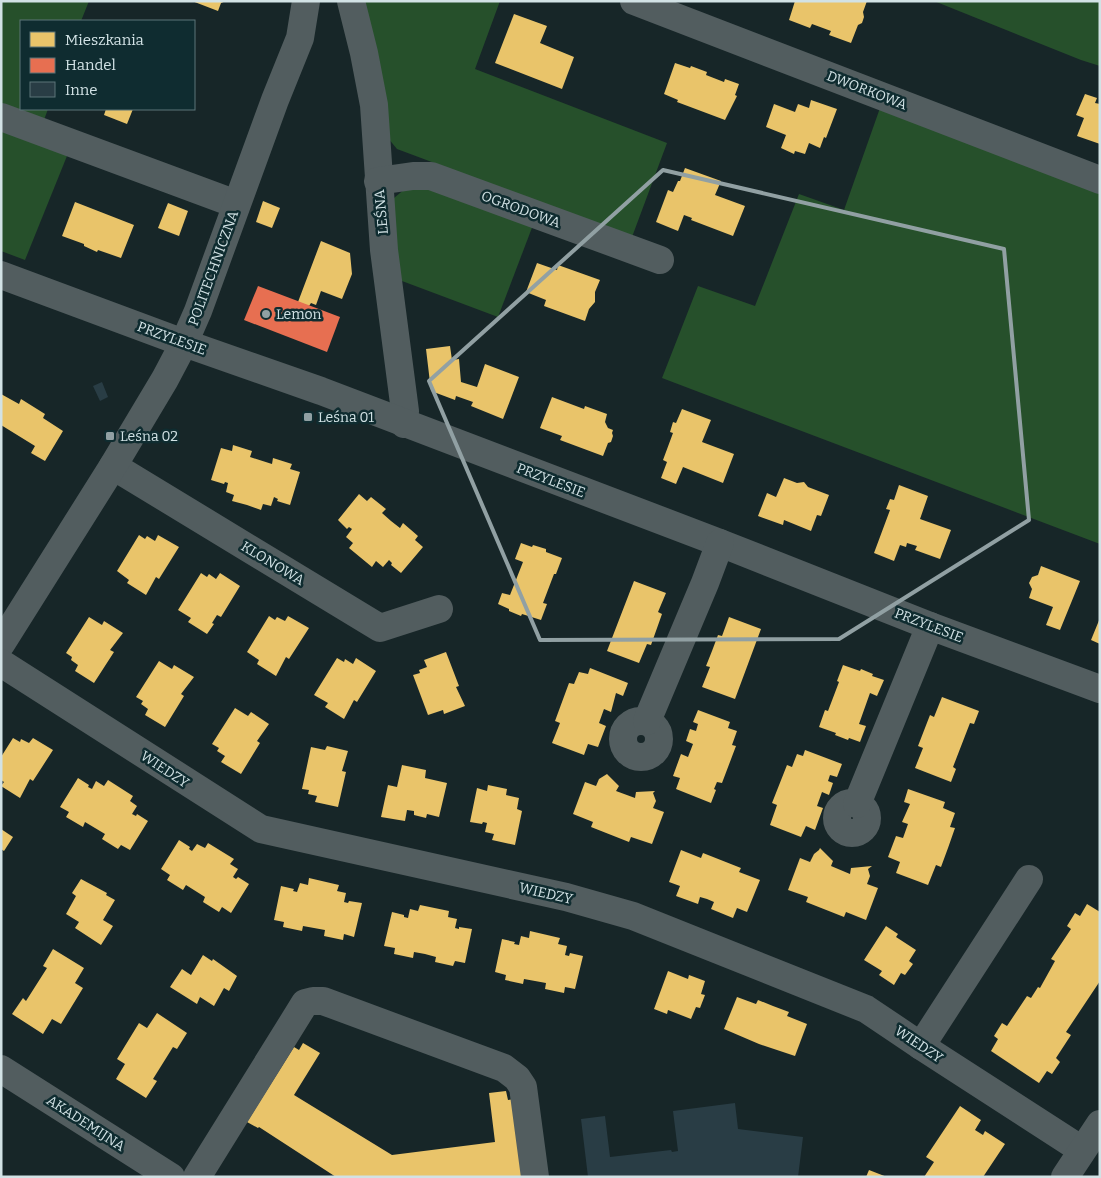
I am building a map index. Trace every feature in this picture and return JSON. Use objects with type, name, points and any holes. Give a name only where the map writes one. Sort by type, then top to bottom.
[{"type":"street","name":"POLITECHNICZNA","points":[[1,644],[113,466],[184,343],[198,311],[236,204],[300,38],[306,1]]},
{"type":"street","name":"LEŚNA","points":[[351,1],[374,105],[384,250],[405,410],[404,424]]},
{"type":"street","name":"DWORKOWA","points":[[634,1],[1100,180]]},
{"type":"street","points":[[1,117],[236,204]]},
{"type":"street","name":"OGRODOWA","points":[[378,181],[413,176],[431,176],[660,260]]},
{"type":"street","name":"PRZYLESIE","points":[[1,275],[312,388],[720,543],[930,626],[1100,689]]},
{"type":"street","name":"KLONOWA","points":[[113,466],[380,628],[439,608]]},
{"type":"street","points":[[647,721],[720,543]]},
{"type":"street","points":[[857,804],[930,626]]},
{"type":"street","name":"WIEDZY","points":[[1,663],[261,829],[566,897],[618,911],[866,1009],[921,1046],[1074,1168]]},
{"type":"street","points":[[921,1046],[1029,879]]},
{"type":"street","points":[[197,1177],[305,1003],[313,1001],[322,1001],[504,1068],[517,1078],[523,1087],[535,1177]]},
{"type":"street","name":"AKADEMIJNA","points":[[1,1069],[171,1177]]},
{"type":"street","points":[[1074,1168],[1100,1124]]},
{"type":"highlighted area","points":[[663,170],[1004,249],[1029,520],[839,639],[540,640],[429,381]]},
{"type":"green space","points":[[1,1],[89,1],[81,20],[20,20],[20,110],[48,110],[44,120],[1,104]]},
{"type":"green space","points":[[358,1],[500,1],[475,69],[667,143],[632,237],[397,149],[383,132]]},
{"type":"green space","points":[[934,1],[1100,1],[1100,66],[1081,60]]},
{"type":"green space","points":[[880,108],[1100,193],[1100,544],[662,378],[698,286],[755,306],[799,194],[844,210]]},
{"type":"green space","points":[[1,125],[69,151],[25,260],[1,251]]},
{"type":"green space","points":[[416,185],[533,225],[498,317],[394,278],[394,198],[406,188]]},
{"type":"building: Mieszkania","points":[[192,1],[226,1],[221,3],[218,11]]},
{"type":"building: Mieszkania","points":[[795,1],[867,1],[862,23],[858,25],[851,43],[829,35],[831,31],[812,24],[810,28],[789,20]]},
{"type":"building: Mieszkania","points":[[514,14],[547,26],[540,43],[574,57],[562,89],[495,63]]},
{"type":"building: Mieszkania","points":[[675,63],[707,72],[706,75],[724,82],[725,79],[739,84],[735,95],[737,96],[725,120],[677,102],[678,100],[664,94]]},
{"type":"building: Mieszkania","points":[[1085,94],[1097,98],[1095,103],[1100,104],[1100,144],[1077,136],[1084,118],[1076,115]]},
{"type":"building: Mieszkania","points":[[811,100],[837,109],[826,138],[824,137],[820,148],[809,143],[805,154],[795,151],[794,154],[781,148],[786,135],[766,127],[774,104],[795,112],[798,104],[809,108]]},
{"type":"building: Mieszkania","points":[[106,110],[133,110],[127,124],[104,115]]},
{"type":"building: Mieszkania","points":[[685,168],[721,181],[715,195],[745,206],[733,236],[691,220],[692,218],[684,215],[678,231],[656,222],[668,190],[673,192]]},
{"type":"building: Mieszkania","points":[[263,201],[280,208],[272,228],[256,222]]},
{"type":"building: Mieszkania","points":[[75,202],[134,225],[121,258],[98,250],[97,252],[84,246],[84,244],[62,236]]},
{"type":"building: Mieszkania","points":[[168,203],[188,211],[179,236],[158,228]]},
{"type":"building: Mieszkania","points":[[321,241],[350,253],[352,274],[342,299],[321,291],[316,305],[311,303],[309,306],[298,302]]},
{"type":"building: Mieszkania","points":[[537,263],[557,270],[558,265],[600,280],[595,292],[595,302],[589,309],[585,321],[544,306],[546,300],[526,292]]},
{"type":"building: Mieszkania","points":[[450,346],[452,360],[459,359],[461,382],[477,387],[485,364],[519,377],[503,419],[471,406],[473,402],[456,396],[455,400],[431,391],[426,349]]},
{"type":"building: Mieszkania","points":[[1,394],[19,404],[21,399],[45,414],[43,418],[63,431],[45,461],[31,453],[35,446],[1,425]]},
{"type":"building: Mieszkania","points":[[552,397],[584,409],[585,406],[607,414],[605,422],[608,428],[613,430],[613,436],[603,456],[560,440],[562,436],[540,428]]},
{"type":"building: Mieszkania","points":[[682,409],[711,420],[702,442],[734,454],[723,483],[683,467],[676,484],[661,478],[667,462],[663,460],[673,433],[670,432],[673,422],[676,423]]},
{"type":"building: Mieszkania","points":[[233,445],[252,451],[250,457],[272,464],[273,458],[292,464],[290,469],[300,472],[290,505],[277,501],[278,499],[274,497],[271,506],[263,504],[261,510],[232,501],[234,495],[226,492],[228,483],[225,482],[224,484],[211,480],[221,448],[232,451]]},
{"type":"building: Mieszkania","points":[[784,478],[797,483],[804,482],[808,487],[829,495],[821,516],[817,515],[811,531],[784,520],[783,525],[758,516],[767,493],[776,497]]},
{"type":"building: Mieszkania","points":[[899,485],[928,496],[920,519],[951,530],[940,559],[915,550],[917,546],[907,543],[906,547],[900,545],[894,561],[874,553],[890,510],[886,509],[890,499],[894,500]]},
{"type":"building: Mieszkania","points":[[359,494],[367,501],[371,497],[386,509],[382,513],[391,521],[400,528],[403,523],[418,536],[415,540],[423,547],[401,573],[391,565],[392,563],[389,560],[383,567],[376,561],[372,567],[349,548],[353,543],[346,537],[352,529],[349,527],[347,529],[338,520]]},
{"type":"building: Mieszkania","points":[[139,535],[145,539],[147,536],[155,541],[158,535],[179,547],[159,579],[156,577],[146,595],[127,583],[129,580],[117,571]]},
{"type":"building: Mieszkania","points":[[521,543],[546,549],[546,552],[562,558],[543,603],[547,604],[541,620],[522,614],[521,616],[498,604],[502,593],[510,595],[523,562],[515,559]]},
{"type":"building: Mieszkania","points":[[1041,566],[1080,581],[1060,630],[1046,625],[1053,607],[1029,598],[1032,589],[1029,583],[1032,577],[1038,575]]},
{"type":"building: Mieszkania","points":[[201,573],[207,577],[209,574],[216,579],[220,573],[240,586],[221,617],[217,615],[212,623],[214,624],[207,634],[188,622],[191,618],[178,610]]},
{"type":"building: Mieszkania","points":[[634,581],[666,593],[658,612],[662,614],[651,645],[647,644],[639,663],[607,651]]},
{"type":"building: Mieszkania","points":[[269,616],[275,620],[277,617],[285,621],[288,616],[309,628],[289,659],[286,657],[276,676],[257,664],[259,660],[247,652]]},
{"type":"building: Mieszkania","points":[[89,617],[102,625],[104,621],[123,633],[110,650],[114,652],[94,683],[75,671],[78,665],[66,653]]},
{"type":"building: Mieszkania","points":[[729,617],[761,629],[735,699],[702,687],[710,667],[706,666],[718,635],[722,636]]},
{"type":"building: Mieszkania","points":[[1100,618],[1100,644],[1091,640]]},
{"type":"building: Mieszkania","points":[[446,652],[459,686],[456,687],[465,706],[444,714],[443,710],[428,715],[413,675],[420,673],[419,670],[427,667],[424,660]]},
{"type":"building: Mieszkania","points":[[337,658],[344,662],[345,659],[353,664],[356,658],[376,671],[357,702],[354,700],[344,719],[325,707],[328,703],[314,695]]},
{"type":"building: Mieszkania","points":[[159,661],[172,669],[174,665],[194,677],[181,694],[184,696],[165,727],[145,715],[148,709],[141,704],[143,701],[136,697]]},
{"type":"building: Mieszkania","points":[[843,665],[860,671],[861,669],[873,674],[872,676],[884,680],[877,696],[870,693],[859,724],[866,726],[860,742],[849,738],[848,740],[819,727],[825,710],[828,711]]},
{"type":"building: Mieszkania","points":[[590,668],[628,683],[623,696],[616,693],[611,712],[604,709],[599,723],[606,726],[598,747],[588,744],[584,755],[552,743],[560,723],[555,721],[569,683],[574,684],[579,672],[588,674]]},
{"type":"building: Mieszkania","points":[[942,697],[979,711],[974,724],[970,723],[953,767],[956,769],[951,782],[915,768],[923,748],[918,746],[930,715],[934,717]]},
{"type":"building: Mieszkania","points":[[235,708],[248,716],[251,712],[269,724],[257,741],[260,743],[241,774],[221,762],[225,756],[217,751],[219,748],[212,744]]},
{"type":"building: Mieszkania","points":[[698,710],[730,722],[728,728],[737,731],[732,745],[736,746],[722,783],[717,782],[711,803],[676,789],[680,778],[673,776],[681,754],[688,757],[693,744],[686,741],[690,729],[696,731],[698,724],[693,722]]},
{"type":"building: Mieszkania","points":[[13,738],[20,742],[21,739],[29,743],[33,738],[53,750],[33,781],[30,779],[20,798],[1,786],[4,782],[1,780],[1,757]]},
{"type":"building: Mieszkania","points":[[327,746],[348,751],[342,771],[346,772],[338,807],[315,802],[317,796],[308,794],[309,790],[302,789],[311,747],[325,750]]},
{"type":"building: Mieszkania","points":[[805,750],[842,764],[837,777],[830,775],[828,781],[833,783],[829,795],[822,792],[817,806],[823,808],[815,830],[806,826],[801,837],[770,825],[777,805],[772,803],[787,765],[792,767],[797,754],[803,756]]},
{"type":"building: Mieszkania","points":[[402,765],[426,770],[425,778],[447,783],[439,817],[427,814],[426,818],[414,815],[414,811],[407,810],[405,821],[381,817],[388,785],[397,787]]},
{"type":"building: Mieszkania","points":[[607,774],[619,786],[616,791],[635,798],[636,792],[655,791],[653,793],[656,801],[653,808],[664,812],[652,844],[631,837],[629,842],[591,827],[593,822],[573,814],[585,782],[596,786],[599,779]]},
{"type":"building: Mieszkania","points":[[78,778],[92,789],[96,781],[104,786],[108,780],[133,796],[130,801],[137,806],[132,814],[136,816],[137,814],[148,821],[130,850],[121,845],[118,849],[102,839],[105,834],[85,822],[83,827],[66,817],[69,812],[60,807]]},
{"type":"building: Mieszkania","points":[[488,785],[507,789],[506,795],[519,798],[517,809],[522,811],[515,845],[492,840],[494,834],[485,832],[487,823],[470,822],[477,788],[487,791]]},
{"type":"building: Mieszkania","points":[[908,789],[945,802],[943,808],[955,813],[950,827],[955,828],[941,867],[936,865],[928,885],[896,873],[900,862],[888,857],[896,836],[903,838],[908,824],[902,822],[910,804],[904,802]]},
{"type":"building: Mieszkania","points":[[1,829],[13,837],[4,851],[1,849]]},
{"type":"building: Mieszkania","points":[[179,840],[190,847],[189,849],[192,851],[197,844],[205,848],[208,843],[234,859],[230,864],[238,869],[233,877],[236,879],[238,877],[249,884],[231,913],[222,907],[219,912],[203,902],[205,897],[186,885],[183,890],[167,880],[170,875],[161,869]]},
{"type":"building: Mieszkania","points":[[820,848],[833,861],[831,866],[850,874],[851,868],[872,866],[868,869],[870,876],[867,884],[878,888],[866,920],[846,912],[844,917],[806,902],[808,897],[788,890],[800,858],[810,862]]},
{"type":"building: Mieszkania","points":[[681,850],[701,858],[703,853],[741,868],[739,872],[760,880],[747,912],[737,908],[733,918],[711,909],[714,902],[707,899],[700,897],[698,904],[676,896],[680,886],[669,882]]},
{"type":"building: Mieszkania","points":[[309,878],[339,885],[337,891],[346,893],[344,902],[362,903],[354,937],[344,934],[343,940],[324,936],[325,930],[303,926],[302,931],[283,927],[284,922],[274,920],[281,886],[294,889],[293,891],[297,892],[300,883],[308,885]]},
{"type":"building: Mieszkania","points":[[81,879],[107,893],[106,895],[115,900],[103,920],[113,926],[101,945],[75,928],[79,922],[66,914],[76,896],[72,893]]},
{"type":"building: Mieszkania","points":[[1087,904],[1100,912],[1100,981],[1066,1032],[1071,1035],[1056,1058],[1060,1062],[1052,1074],[1047,1071],[1039,1083],[991,1051],[998,1039],[994,1036],[1002,1023],[1007,1026],[1027,996],[1031,998],[1038,987],[1040,988],[1055,961],[1051,959],[1071,929],[1067,926],[1075,913],[1080,916]]},
{"type":"building: Mieszkania","points":[[420,905],[449,911],[448,917],[457,919],[455,928],[472,929],[465,963],[455,961],[453,966],[435,962],[436,957],[414,952],[413,958],[394,954],[395,948],[384,946],[392,912],[408,918],[410,909],[418,911]]},
{"type":"building: Mieszkania","points":[[886,926],[898,934],[896,937],[916,950],[909,961],[913,964],[905,975],[901,973],[894,985],[879,975],[882,971],[864,960]]},
{"type":"building: Mieszkania","points":[[530,931],[560,938],[558,944],[567,946],[565,955],[569,956],[570,953],[583,956],[575,989],[565,987],[564,993],[545,989],[546,983],[524,979],[523,984],[505,980],[506,975],[495,972],[502,939],[519,945],[521,936],[529,938]]},
{"type":"building: Mieszkania","points":[[53,949],[84,968],[75,983],[83,988],[61,1024],[52,1019],[43,1034],[12,1014],[23,998],[26,1001],[47,968],[43,966]]},
{"type":"building: Mieszkania","points":[[203,955],[212,961],[213,959],[237,976],[229,991],[224,988],[214,1006],[200,997],[197,1004],[170,987],[182,969],[191,975]]},
{"type":"building: Mieszkania","points":[[668,971],[688,979],[689,975],[705,981],[701,994],[705,995],[700,1008],[696,1007],[691,1019],[668,1010],[667,1014],[654,1009]]},
{"type":"building: Mieszkania","points":[[737,997],[756,1004],[758,1000],[789,1012],[787,1016],[807,1024],[795,1056],[759,1044],[724,1029]]},
{"type":"building: Mieszkania","points":[[157,1013],[187,1033],[177,1049],[173,1047],[153,1079],[157,1081],[146,1098],[116,1079],[125,1064],[117,1059],[139,1023],[147,1028]]},
{"type":"building: Mieszkania","points":[[303,1043],[320,1053],[294,1095],[392,1155],[495,1142],[489,1093],[506,1091],[508,1100],[514,1099],[524,1177],[336,1177],[259,1127],[247,1122],[294,1047],[299,1050]]},
{"type":"building: Mieszkania","points":[[960,1106],[981,1120],[975,1130],[983,1135],[985,1131],[1005,1144],[983,1177],[924,1177],[934,1162],[926,1157]]},
{"type":"building: Mieszkania","points":[[869,1170],[887,1177],[866,1177]]},
{"type":"building: Handel","points":[[258,286],[340,317],[327,352],[244,320]]},
{"type":"building: Inne","points":[[102,382],[108,397],[100,401],[93,386]]},
{"type":"building: Inne","points":[[735,1103],[738,1129],[803,1137],[798,1177],[588,1177],[581,1119],[605,1116],[610,1157],[671,1150],[672,1152],[678,1151],[673,1111]]},
{"type":"place","name":"Lemon","points":[[266,314]]},
{"type":"place","name":"Leśna 01","points":[[308,417]]},
{"type":"place","name":"Leśna 02","points":[[110,436]]}]
